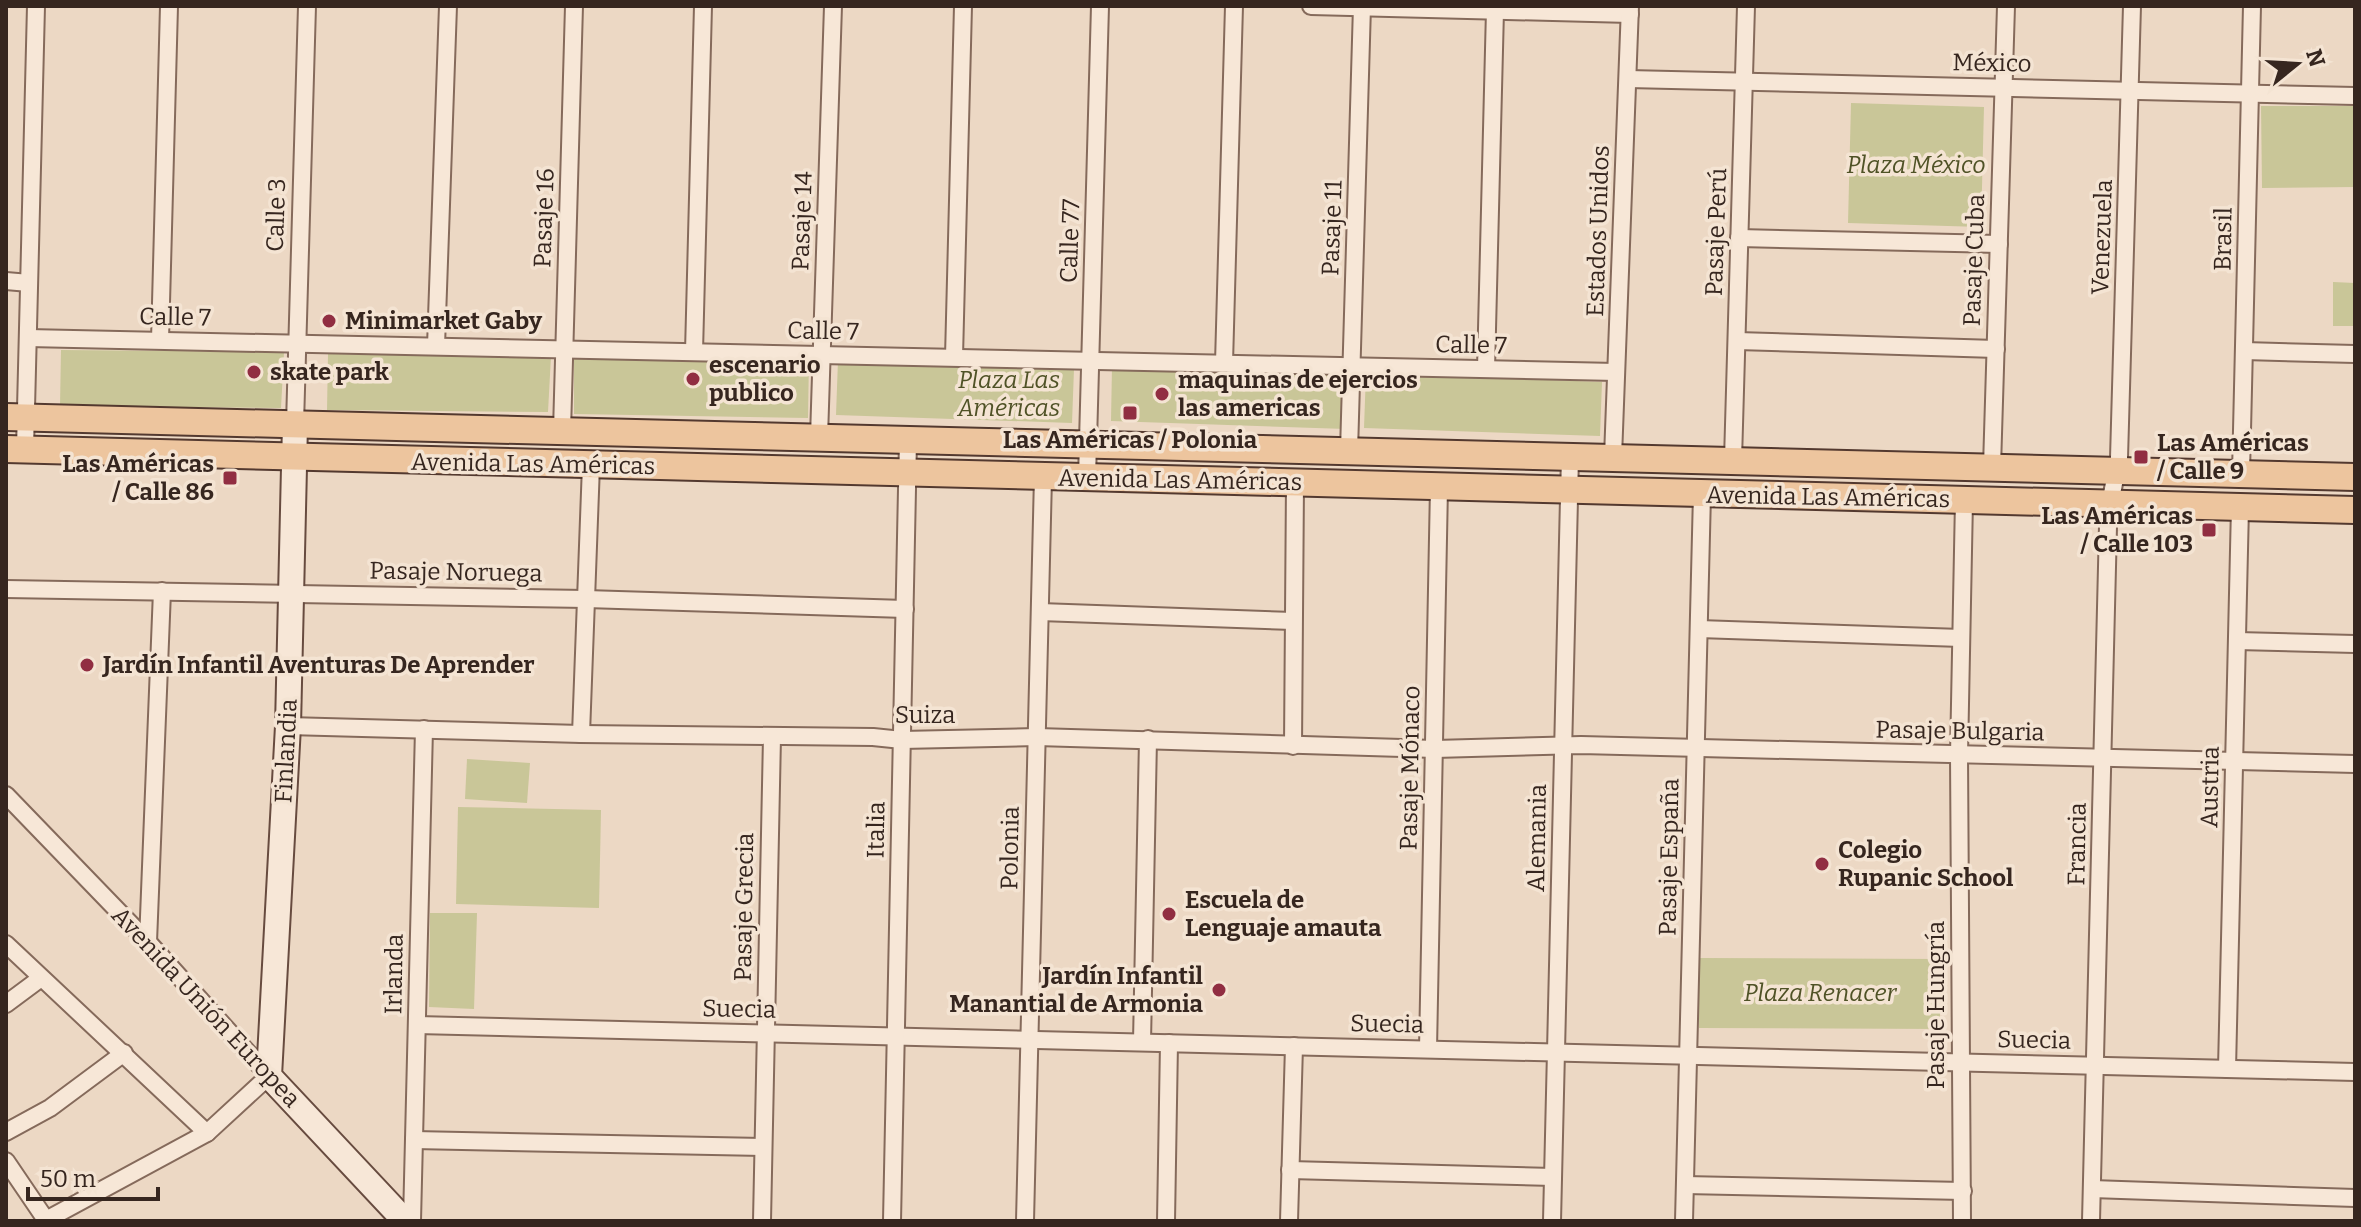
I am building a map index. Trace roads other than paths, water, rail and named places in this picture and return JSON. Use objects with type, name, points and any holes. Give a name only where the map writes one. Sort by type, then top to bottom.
[{"type":"main road","name":"Avenida Las Américas","points":[[16,417],[2355,477]]},
{"type":"main road","name":"Avenida Las Américas","points":[[15,449],[2355,510]]},
{"type":"street","points":[[15,449],[16,417],[28,338],[36,6]]},
{"type":"street","points":[[160,340],[169,6]]},
{"type":"street","name":"Calle 3","points":[[295,424],[307,6]]},
{"type":"street","points":[[436,346],[448,6]]},
{"type":"street","name":"Pasaje 16","points":[[562,431],[574,6]]},
{"type":"street","points":[[694,352],[703,6]]},
{"type":"street","name":"Pasaje 14","points":[[819,437],[833,6]]},
{"type":"street","points":[[954,357],[963,6]]},
{"type":"street","name":"Calle 77","points":[[1087,478],[1100,6]]},
{"type":"street","points":[[1224,363],[1234,6]]},
{"type":"street","points":[[1311,6],[1630,10]]},
{"type":"street","name":"Pasaje Perú","points":[[1733,460],[1746,6]]},
{"type":"street","name":"Pasaje Cuba","points":[[1992,467],[2006,6]]},
{"type":"street","name":"Venezuela","points":[[2119,470],[2132,6]]},
{"type":"street","name":"Brasil","points":[[2241,473],[2252,6]]},
{"type":"street","name":"Pasaje 11","points":[[1349,451],[1362,7]]},
{"type":"street","points":[[1486,369],[1495,10]]},
{"type":"street","name":"Estados Unidos","points":[[1613,457],[1630,10]]},
{"type":"street","name":"México","points":[[1628,79],[2355,96]]},
{"type":"street","points":[[1739,238],[1999,244]]},
{"type":"street","points":[[6,281],[29,283]]},
{"type":"street","name":"Calle 7","points":[[28,338],[1616,372]]},
{"type":"street","points":[[1737,341],[1996,349]]},
{"type":"street","points":[[2244,351],[2355,354]]},
{"type":"street","name":"Finlandia","points":[[269,1076],[288,726],[295,424]]},
{"type":"street","name":"Italia","points":[[892,1221],[908,440]]},
{"type":"street","name":"Alemania","points":[[1552,1221],[1570,456]]},
{"type":"street","points":[[581,734],[591,465]]},
{"type":"street","name":"Francia","points":[[2091,1221],[2110,504],[2119,470]]},
{"type":"street","name":"Polonia","points":[[1025,1221],[1043,477]]},
{"type":"street","points":[[1293,746],[1295,483]]},
{"type":"street","name":"Pasaje Mónaco","points":[[1428,1049],[1439,487]]},
{"type":"street","name":"Pasaje España","points":[[1684,1221],[1702,494]]},
{"type":"street","name":"Pasaje Hungría","points":[[1962,1221],[1959,755],[1964,500]]},
{"type":"street","name":"Austria","points":[[2227,1069],[2240,507]]},
{"type":"street","name":"Pasaje Noruega","points":[[6,589],[586,599],[905,609]]},
{"type":"street","points":[[148,942],[162,591]]},
{"type":"street","points":[[1040,612],[1293,621]]},
{"type":"street","points":[[1699,629],[1961,638]]},
{"type":"street","points":[[2237,641],[2355,644]]},
{"type":"street","name":"Suiza","points":[[288,726],[902,740],[1037,737],[1148,739],[1435,749],[1563,747]]},
{"type":"street","name":"Irlanda","points":[[412,1221],[424,729]]},
{"type":"street","name":"Pasaje Grecia","points":[[762,1221],[772,737]]},
{"type":"street","points":[[1142,1042],[1148,739]]},
{"type":"street","name":"Pasaje Bulgaria","points":[[1563,747],[2355,764]]},
{"type":"street","name":"Avenida Unión Europea","points":[[6,795],[148,942],[405,1221]]},
{"type":"street","points":[[6,944],[207,1133]]},
{"type":"street","points":[[6,1004],[41,978]]},
{"type":"street","name":"Suecia","points":[[417,1025],[2355,1072]]},
{"type":"street","points":[[1166,1221],[1169,1043]]},
{"type":"street","points":[[1289,1221],[1294,1046]]},
{"type":"street","points":[[6,1132],[50,1108],[124,1053]]},
{"type":"street","points":[[6,1161],[44,1221],[207,1133],[269,1076]]},
{"type":"street","points":[[414,1140],[763,1147]]},
{"type":"street","points":[[1290,1170],[1553,1177]]},
{"type":"street","points":[[1685,1185],[1963,1191]]},
{"type":"street","points":[[2092,1189],[2355,1198]]},
{"type":"place","name":"Minimarket Gaby","points":[[329,321]]},
{"type":"place","name":"skate park","points":[[254,372]]},
{"type":"place","name":"escenario publico","points":[[693,379]]},
{"type":"place","name":"maquinas de ejercios las americas","points":[[1162,394]]},
{"type":"place","name":"Las Américas / Polonia","points":[[1130,413]]},
{"type":"place","name":"Las Américas / Calle 9","points":[[2141,457]]},
{"type":"place","name":"Las Américas / Calle 86","points":[[230,478]]},
{"type":"place","name":"Las Américas / Calle 103","points":[[2209,530]]},
{"type":"place","name":"Jardín Infantil Aventuras De Aprender","points":[[87,665]]},
{"type":"place","name":"Colegio Rupanic School","points":[[1822,864]]},
{"type":"place","name":"Escuela de Lenguaje amauta","points":[[1169,914]]},
{"type":"place","name":"Jardín Infantil Manantial de Armonia","points":[[1219,990]]},
{"type":"park label","name":"Plaza México","points":[[1916,165]]},
{"type":"park label","name":"Plaza Las Américas","points":[[1009,394]]},
{"type":"park label","name":"Plaza Renacer","points":[[1820,993]]}]
